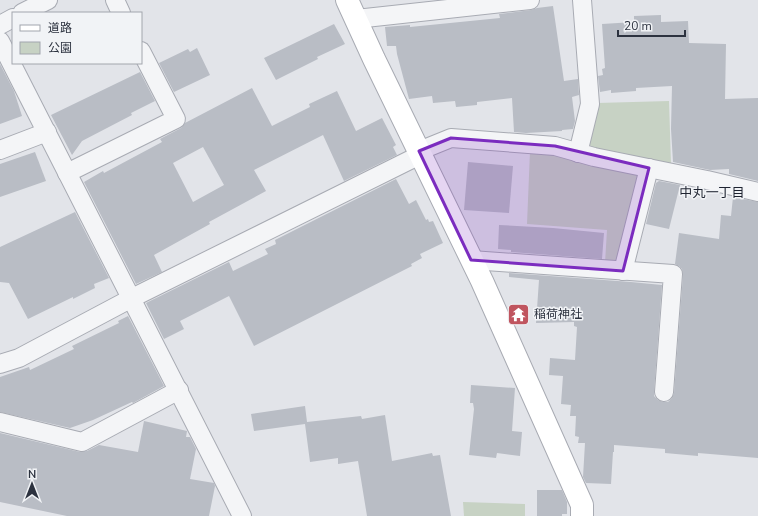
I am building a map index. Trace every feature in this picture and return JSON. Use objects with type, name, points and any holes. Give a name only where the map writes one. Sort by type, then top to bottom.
[{"type":"street","points":[[24,12],[48,0]]},
{"type":"street","points":[[115,0],[121,12]]},
{"type":"street","points":[[347,0],[471,260],[582,505],[582,516]]},
{"type":"street","points":[[356,19],[433,5],[530,0]]},
{"type":"street","points":[[578,153],[590,104],[582,0]]},
{"type":"street","points":[[0,24],[12,18]]},
{"type":"street","points":[[0,41],[242,516]]},
{"type":"street","points":[[67,173],[176,119],[142,53]]},
{"type":"street","points":[[0,150],[47,132]]},
{"type":"street","points":[[0,364],[19,358],[132,298],[451,138],[555,146],[578,153],[758,192]]},
{"type":"street","points":[[623,271],[648,168]]},
{"type":"street","points":[[471,260],[673,274],[664,392]]},
{"type":"street","points":[[0,422],[82,442],[179,390]]},
{"type":"highlighted area","points":[[451,138],[555,146],[649,168],[623,271],[471,260],[419,151]]},
{"type":"green space","points":[[669,101],[671,165],[589,150],[597,103]]},
{"type":"green space","points":[[530,151],[556,153],[641,171],[618,264],[605,263],[607,230],[527,224]]},
{"type":"green space","points":[[463,502],[525,504],[525,516],[464,516]]},
{"type":"building","points":[[553,6],[564,81],[578,79],[579,95],[572,97],[575,121],[573,129],[526,133],[514,132],[512,98],[477,102],[477,105],[456,107],[455,101],[433,103],[432,96],[409,99],[396,46],[387,46],[385,27],[410,25],[410,27],[500,18],[499,14]]},
{"type":"building","points":[[661,15],[661,22],[688,21],[689,43],[726,44],[725,99],[758,98],[758,181],[729,174],[729,169],[710,170],[673,162],[671,129],[672,86],[636,88],[636,91],[611,93],[611,90],[600,92],[598,76],[603,75],[602,69],[605,68],[602,24],[634,22],[634,16]]},
{"type":"building","points":[[334,24],[345,44],[317,57],[318,59],[276,80],[264,58]]},
{"type":"building","points":[[197,48],[210,75],[174,92],[159,63],[188,49],[190,52]]},
{"type":"building","points":[[0,64],[14,91],[22,116],[0,124]]},
{"type":"building","points":[[140,72],[155,101],[131,113],[132,115],[82,141],[72,155],[51,115]]},
{"type":"building","points":[[252,88],[272,126],[310,107],[309,104],[337,91],[356,131],[382,118],[396,145],[393,147],[397,155],[344,181],[323,135],[254,170],[266,191],[209,222],[210,224],[154,255],[162,272],[136,284],[84,182],[162,142],[160,139],[181,128],[185,123]],"holes":[[[203,147],[224,185],[193,202],[173,163]]]},
{"type":"building","points":[[35,152],[46,181],[0,197],[0,164]]},
{"type":"building","points":[[468,162],[513,166],[509,213],[464,210]]},
{"type":"building","points":[[396,179],[409,204],[416,200],[426,220],[428,219],[429,222],[433,221],[443,243],[420,254],[422,258],[411,264],[412,266],[254,346],[229,296],[180,321],[184,329],[164,339],[146,303],[229,262],[233,271],[268,254],[265,249],[276,244],[275,240]]},
{"type":"building","points":[[659,181],[680,185],[669,229],[646,224],[656,183]]},
{"type":"building","points":[[733,197],[758,202],[758,458],[698,453],[698,456],[665,453],[665,449],[614,445],[611,484],[586,483],[583,477],[585,443],[578,443],[579,437],[575,436],[576,416],[570,416],[571,405],[561,404],[563,376],[549,375],[550,358],[575,360],[577,327],[574,326],[574,322],[536,323],[539,280],[509,277],[509,273],[662,285],[654,396],[658,400],[668,402],[674,393],[683,275],[682,269],[675,264],[679,233],[719,239],[721,215],[731,216]]},
{"type":"building","points":[[75,212],[109,278],[94,284],[95,288],[28,319],[9,283],[0,282],[0,247]]},
{"type":"building","points":[[499,225],[604,233],[602,259],[511,252],[511,250],[498,249]]},
{"type":"building","points":[[128,316],[164,386],[133,403],[132,402],[93,420],[70,428],[0,412],[0,377],[29,367],[30,370],[74,349],[72,346],[119,323],[118,321]]},
{"type":"building","points":[[471,385],[515,388],[512,431],[522,432],[520,456],[497,453],[496,458],[469,455],[474,409],[473,403],[470,403]]},
{"type":"building","points":[[305,406],[307,422],[361,416],[362,419],[385,415],[392,461],[432,453],[433,456],[440,455],[451,516],[367,516],[358,461],[338,464],[338,458],[310,462],[305,424],[254,431],[251,414]]},
{"type":"building","points":[[144,421],[187,431],[186,437],[190,437],[196,449],[190,479],[214,483],[215,486],[209,516],[67,516],[0,502],[0,433],[80,452],[87,451],[99,445],[138,452]]},
{"type":"building","points":[[537,490],[562,490],[567,502],[567,514],[562,514],[562,516],[537,516]]},
{"type":"place","name":"稲荷神社","points":[[518,314]]},
{"type":"district","name":"中丸一丁目","points":[[712,192]]}]
